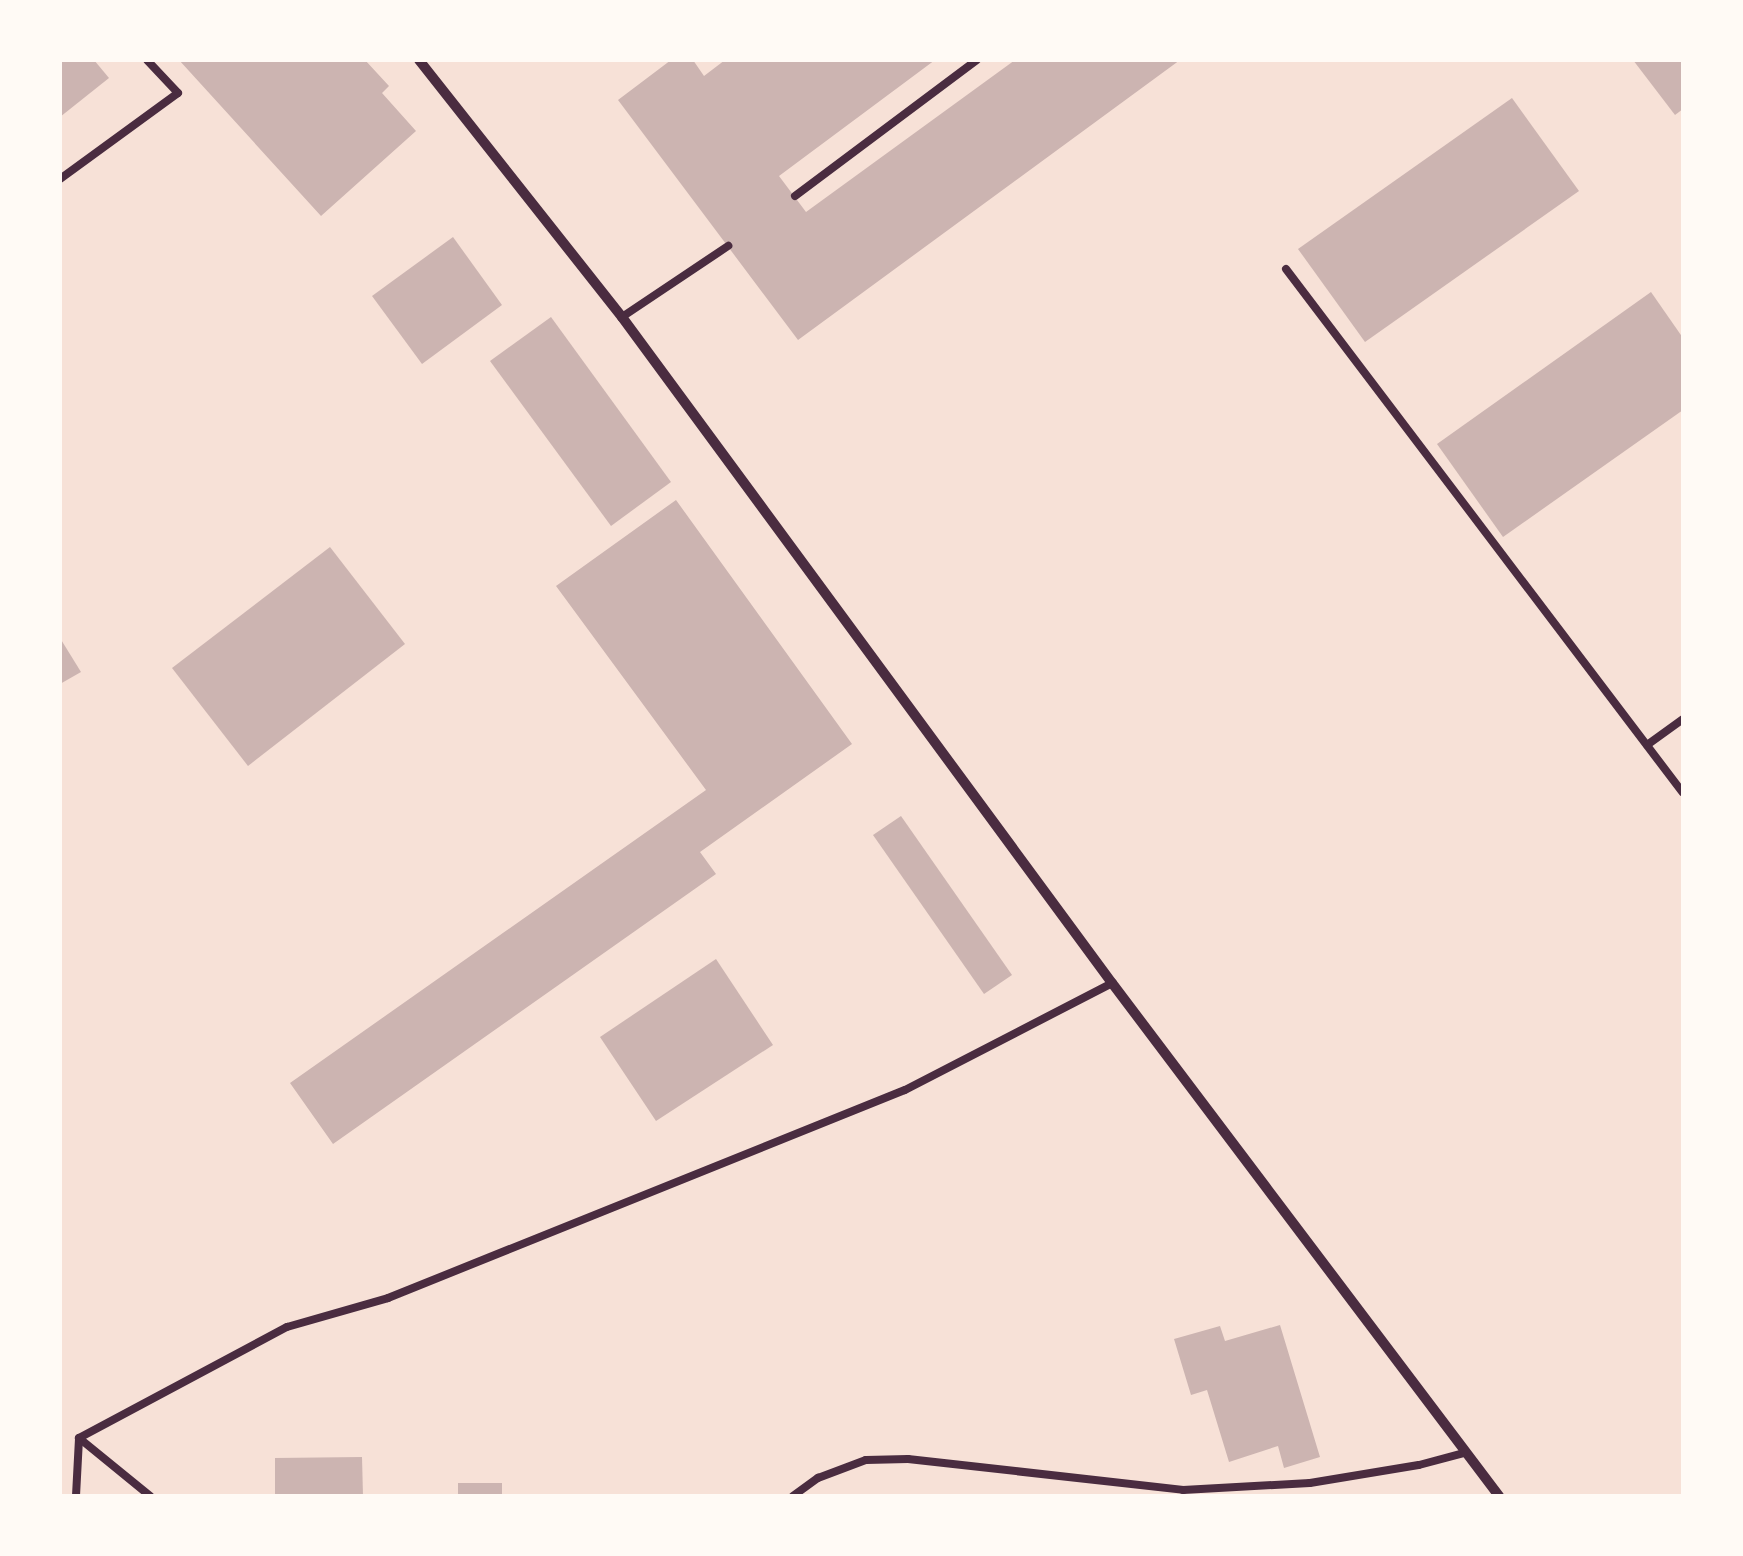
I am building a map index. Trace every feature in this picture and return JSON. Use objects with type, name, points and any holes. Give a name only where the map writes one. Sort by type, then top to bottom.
[{"type":"street","points":[[419,60],[622,317],[1112,983],[1499,1496]]},
{"type":"lane","points":[[60,180],[178,93],[147,60]]},
{"type":"lane","points":[[795,196],[976,60]]},
{"type":"lane","points":[[622,317],[728,246]]},
{"type":"lane","points":[[1286,270],[1683,793]]},
{"type":"lane","points":[[1647,746],[1683,718]]},
{"type":"lane","points":[[79,1438],[287,1326],[388,1298],[905,1090],[1112,983]]},
{"type":"lane","points":[[76,1496],[79,1438]]},
{"type":"lane","points":[[79,1438],[150,1496]]},
{"type":"lane","points":[[793,1496],[818,1478],[866,1460],[908,1459],[1183,1490],[1310,1482],[1420,1465],[1464,1452]]},
{"type":"building","points":[[60,60],[94,60],[109,78],[60,117]]},
{"type":"building","points":[[179,60],[365,60],[389,86],[382,93],[416,131],[321,216]]},
{"type":"building","points":[[671,60],[693,60],[704,76],[725,60],[935,60],[779,176],[806,212],[1015,60],[1180,60],[798,340],[618,100]]},
{"type":"building","points":[[1633,60],[1683,60],[1683,109],[1675,115]]},
{"type":"building","points":[[1512,98],[1579,191],[1365,342],[1298,249]]},
{"type":"building","points":[[453,237],[502,305],[422,364],[372,296]]},
{"type":"building","points":[[1651,292],[1683,338],[1683,410],[1503,537],[1437,444]]},
{"type":"building","points":[[551,317],[671,482],[611,526],[490,361]]},
{"type":"building","points":[[676,500],[852,744],[700,852],[716,874],[333,1144],[290,1083],[706,790],[556,586]]},
{"type":"building","points":[[330,547],[405,644],[248,766],[172,668]]},
{"type":"building","points":[[60,638],[81,672],[60,684]]},
{"type":"building","points":[[901,816],[1012,975],[984,994],[873,835]]},
{"type":"building","points":[[716,959],[773,1045],[656,1121],[600,1037]]},
{"type":"building","points":[[1280,1325],[1320,1457],[1284,1468],[1278,1446],[1229,1462],[1207,1390],[1191,1395],[1174,1339],[1220,1326],[1225,1341]]},
{"type":"building","points":[[362,1457],[363,1496],[275,1496],[275,1458]]},
{"type":"building","points":[[458,1483],[502,1483],[502,1496],[458,1496]]}]
